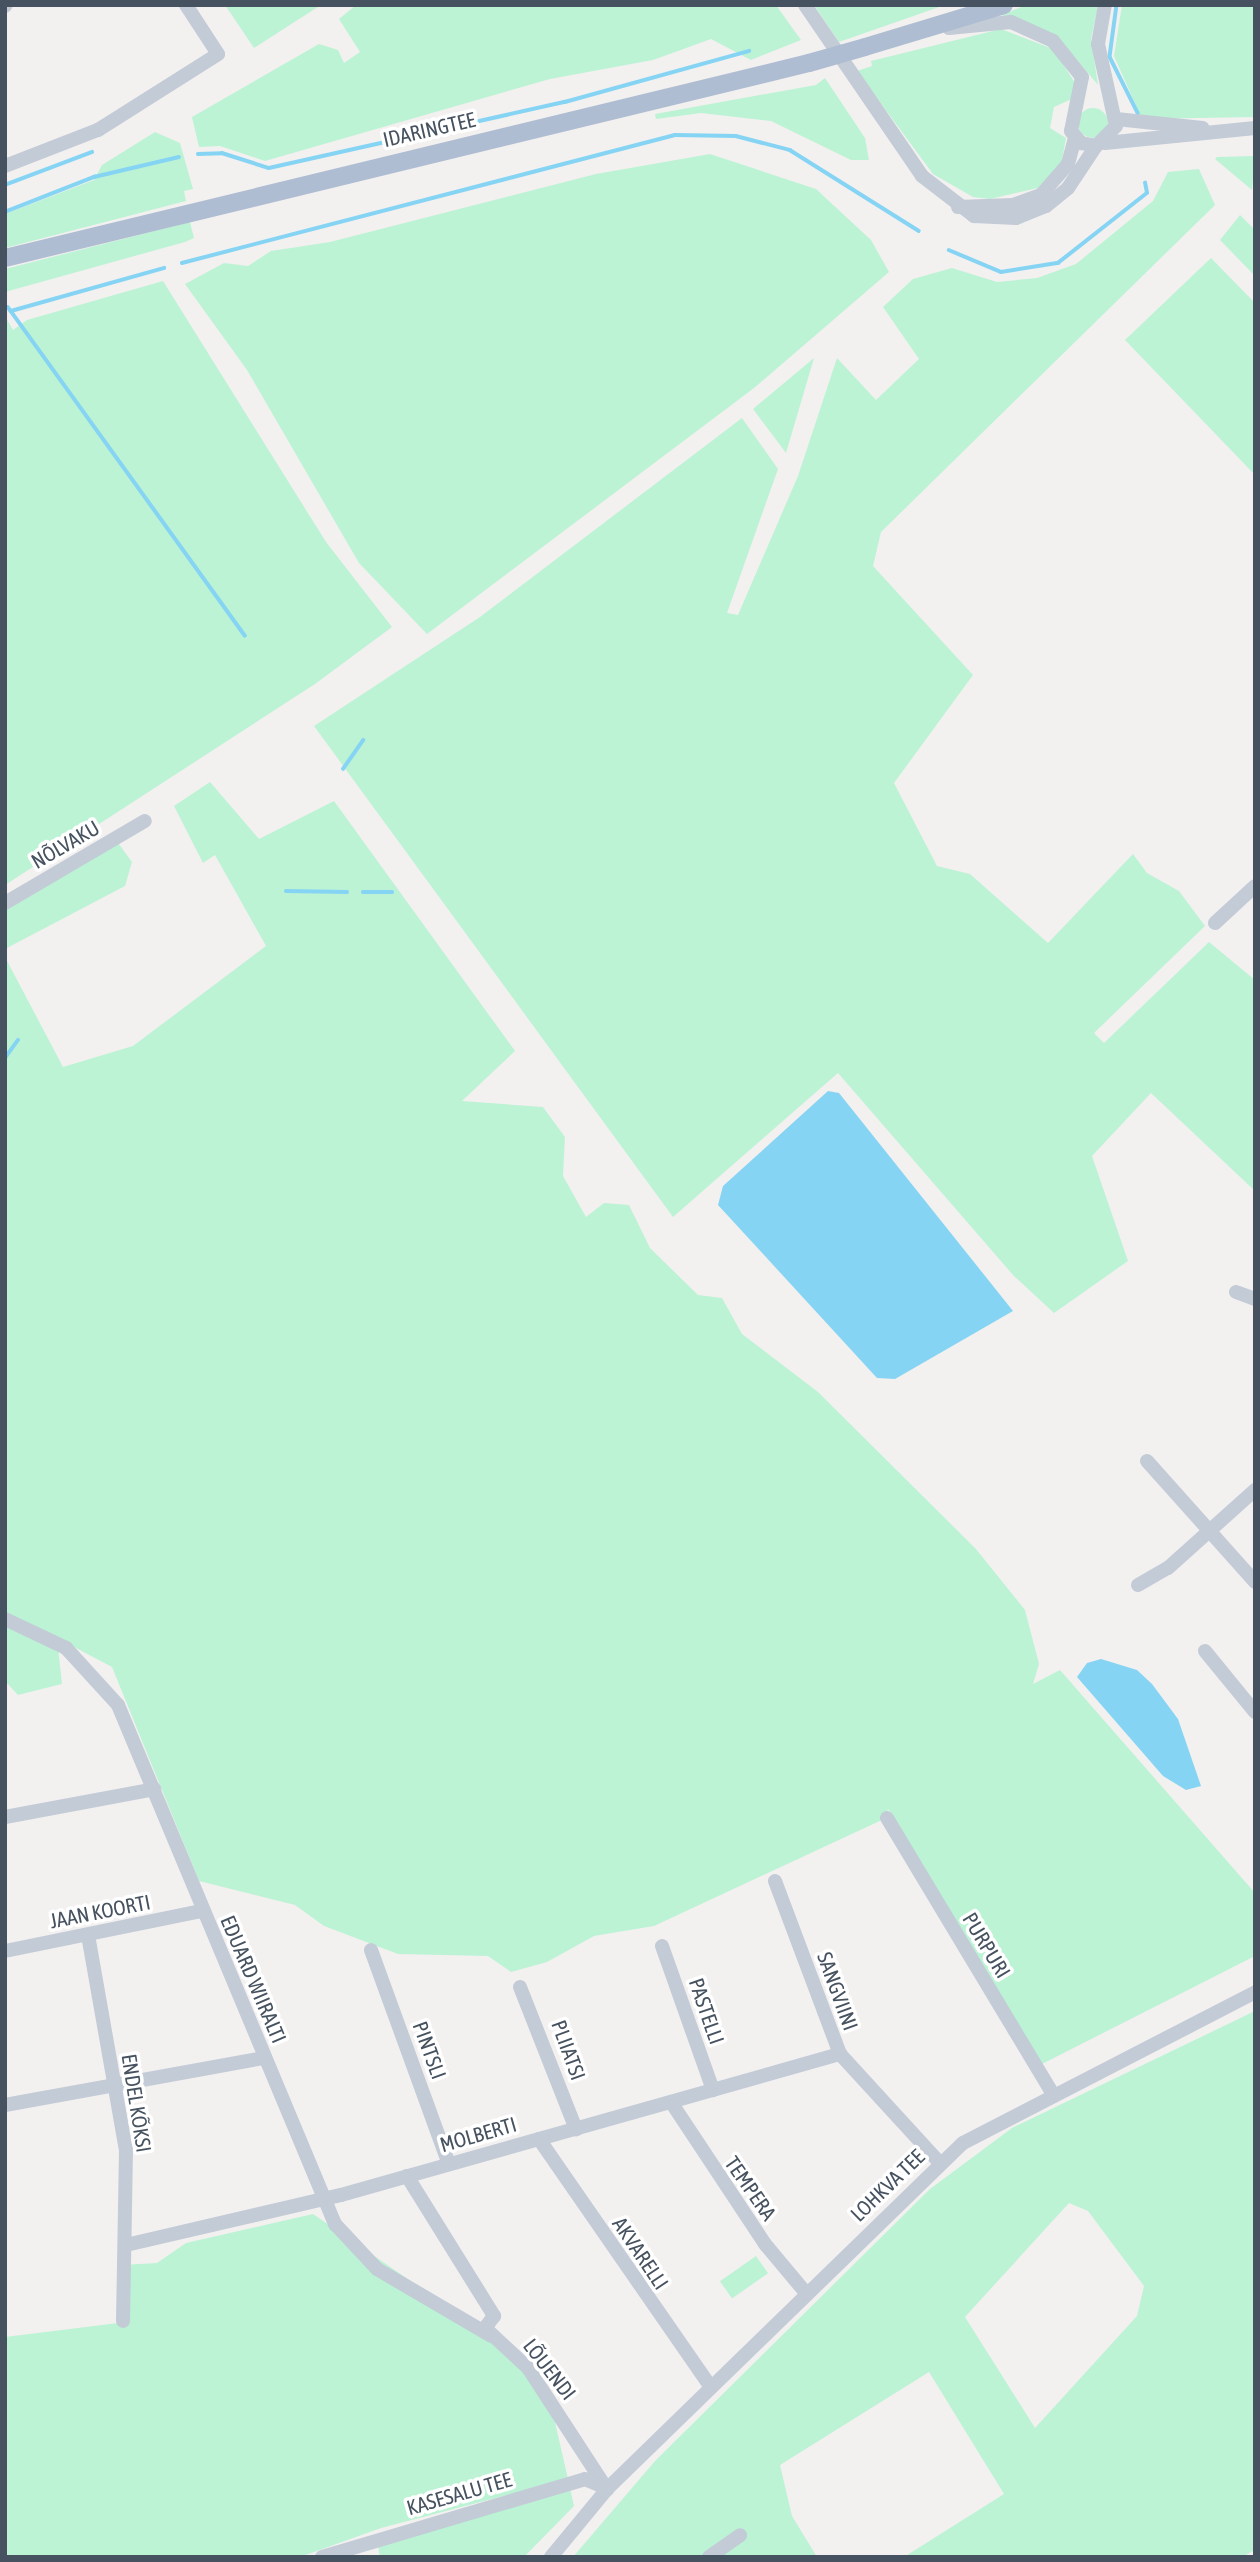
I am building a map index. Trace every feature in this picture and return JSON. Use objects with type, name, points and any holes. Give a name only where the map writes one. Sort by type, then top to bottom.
[{"type":"main road","name":"IDARINGTEE","points":[[865,47],[968,5]]},
{"type":"main road","name":"IDARINGTEE","points":[[5,258],[216,204],[809,63],[935,31],[1004,5]]},
{"type":"street","points":[[5,166],[98,131],[218,54],[186,5]]},
{"type":"street","points":[[805,5],[899,147],[958,207],[993,219],[1036,211],[1068,188],[1100,144],[1113,112],[1098,44],[1105,5]]},
{"type":"street","points":[[935,31],[1011,22],[1040,32],[1082,77],[1080,103],[1069,123],[1075,138],[1068,164],[1041,195],[1013,205],[958,207]]},
{"type":"street","points":[[1080,103],[1095,99],[1113,112],[1205,129]]},
{"type":"street","points":[[1075,138],[1100,144],[1205,129],[1255,128]]},
{"type":"street","name":"NÕLVAKU","points":[[5,903],[145,821]]},
{"type":"street","points":[[1215,923],[1255,886]]},
{"type":"street","points":[[1236,1292],[1255,1299]]},
{"type":"street","points":[[1147,1461],[1255,1582]]},
{"type":"street","points":[[1138,1584],[1209,1532],[1255,1490]]},
{"type":"street","name":"EDUARD WIIRALTI","points":[[5,1619],[66,1648],[97,1676],[118,1705],[335,2224],[377,2269],[491,2336]]},
{"type":"street","points":[[1205,1651],[1255,1712]]},
{"type":"street","points":[[5,1816],[154,1789]]},
{"type":"street","name":"PURPURI","points":[[887,1818],[1052,2092]]},
{"type":"street","name":"SANGVIINI","points":[[775,1881],[840,2054],[940,2163]]},
{"type":"street","name":"JAAN KOORTI","points":[[5,1951],[202,1911]]},
{"type":"street","name":"ENDEL KÕKSI","points":[[88,1935],[126,2150],[123,2320]]},
{"type":"street","name":"PASTELLI","points":[[662,1946],[713,2090]]},
{"type":"street","name":"PINTSLI","points":[[371,1950],[449,2164]]},
{"type":"street","name":"PLIIATSI","points":[[520,1987],[576,2129]]},
{"type":"street","name":"LOHKVA TEE","points":[[551,2557],[607,2489],[940,2163],[982,2130],[1052,2092],[1255,1992]]},
{"type":"street","name":"MOLBERTI","points":[[126,2245],[407,2176],[840,2054]]},
{"type":"street","points":[[5,2105],[264,2058]]},
{"type":"street","name":"TEMPERA","points":[[671,2102],[765,2244],[806,2292]]},
{"type":"street","name":"AKVARELLI","points":[[539,2139],[711,2388]]},
{"type":"street","name":"LÕUENDI","points":[[407,2176],[410,2191],[495,2316],[485,2328],[528,2368],[607,2489]]},
{"type":"street","name":"KASESALU TEE","points":[[322,2557],[585,2479],[607,2489]]},
{"type":"street","points":[[709,2557],[740,2535]]},
{"type":"green space","points":[[225,5],[321,5],[254,48]]},
{"type":"green space","points":[[356,5],[776,5],[801,40],[751,60],[711,39],[653,60],[550,79],[265,161],[220,146],[199,147],[192,117],[319,44],[338,50],[344,63],[360,52],[339,19]]},
{"type":"green space","points":[[814,5],[945,5],[839,42]]},
{"type":"green space","points":[[1026,5],[1098,5],[1091,39],[1098,85],[1059,38],[1002,15]]},
{"type":"green space","points":[[1122,5],[1255,5],[1255,117],[1142,119],[1114,56]]},
{"type":"green space","points":[[1001,29],[1053,49],[1077,86],[1074,98],[1054,107],[1050,128],[1066,138],[1061,166],[1042,187],[990,199],[973,197],[933,174],[857,71],[872,66],[871,61]]},
{"type":"green space","points":[[825,78],[865,138],[869,160],[851,160],[771,121],[701,113],[656,119],[655,114],[816,85]]},
{"type":"green space","points":[[1093,108],[1104,112],[1108,123],[1104,134],[1093,138],[1082,134],[1078,123],[1082,112]]},
{"type":"green space","points":[[155,132],[180,143],[193,189],[184,191],[186,201],[5,248],[5,214],[94,180],[102,165]]},
{"type":"green space","points":[[710,154],[816,189],[871,240],[889,272],[754,388],[427,634],[359,563],[247,370],[185,284],[224,263],[248,266],[271,251],[330,242],[596,174]]},
{"type":"green space","points":[[1255,156],[1252,190],[1215,159],[1217,157]]},
{"type":"green space","points":[[1199,169],[1215,205],[881,532],[873,566],[973,675],[894,783],[937,866],[970,874],[1048,943],[1133,854],[1147,873],[1179,891],[1205,926],[1094,1033],[1104,1043],[1209,942],[1255,980],[1255,1191],[1151,1093],[1092,1156],[1128,1261],[1054,1313],[1013,1275],[838,1073],[673,1217],[314,726],[480,617],[742,418],[778,469],[727,613],[738,615],[798,476],[837,358],[876,400],[919,359],[883,307],[913,279],[952,268],[997,282],[1037,278],[1076,264],[1153,201],[1168,172]]},
{"type":"green space","points":[[1240,215],[1255,230],[1255,276],[1220,240]]},
{"type":"green space","points":[[190,222],[194,238],[185,242],[5,292],[5,269]]},
{"type":"green space","points":[[1211,258],[1255,303],[1255,475],[1125,340]]},
{"type":"green space","points":[[163,281],[326,542],[392,627],[315,684],[5,885],[5,316],[13,330],[27,320]]},
{"type":"green space","points":[[814,358],[786,453],[753,409]]},
{"type":"green space","points":[[210,782],[259,839],[334,801],[515,1051],[462,1101],[543,1107],[565,1137],[563,1176],[586,1217],[604,1203],[629,1205],[650,1248],[698,1295],[722,1298],[742,1334],[818,1392],[976,1549],[1025,1610],[1039,1664],[1033,1684],[1060,1670],[1255,1893],[1255,1956],[1040,2065],[888,1809],[884,1819],[654,1926],[594,1936],[547,1962],[511,1972],[488,1956],[398,1954],[324,1926],[295,1905],[199,1881],[112,1667],[57,1638],[62,1684],[18,1695],[5,1681],[5,957],[63,1067],[133,1046],[266,946],[215,855],[203,863],[174,806]]},
{"type":"green space","points":[[116,840],[132,862],[125,886],[5,949],[5,903]]},
{"type":"green space","points":[[1255,2011],[1255,2550],[1242,2557],[904,2557],[1004,2494],[929,2372],[780,2465],[792,2516],[817,2557],[573,2557],[655,2461],[930,2189],[1012,2128]],"holes":[[[1069,2203],[1088,2211],[1144,2286],[1137,2316],[1035,2428],[965,2317]]]},
{"type":"green space","points":[[313,2214],[491,2336],[549,2396],[568,2479],[381,2528],[300,2557],[5,2557],[5,2337],[118,2323],[122,2265],[157,2263],[186,2243]]},
{"type":"green space","points":[[756,2256],[768,2273],[732,2298],[720,2281]]},
{"type":"green space","points":[[570,2488],[574,2506],[524,2557],[380,2557],[378,2546]]},
{"type":"water","points":[[828,1091],[839,1093],[1013,1311],[895,1379],[877,1378],[718,1205],[723,1186]]},
{"type":"water","points":[[1101,1659],[1137,1670],[1152,1684],[1178,1719],[1201,1786],[1186,1790],[1163,1776],[1077,1677],[1087,1663]]},
{"type":"waterway","points":[[1117,5],[1110,57],[1138,113]]},
{"type":"waterway","points":[[198,154],[222,153],[269,168],[565,102],[749,51]]},
{"type":"waterway","points":[[182,263],[675,135],[736,136],[790,150],[919,231]]},
{"type":"waterway","points":[[5,185],[92,152]]},
{"type":"waterway","points":[[5,212],[94,177],[179,157]]},
{"type":"waterway","points":[[949,250],[1001,272],[1058,263],[1147,193],[1145,183]]},
{"type":"waterway","points":[[8,307],[11,311],[164,268]]},
{"type":"waterway","points":[[11,311],[245,636]]},
{"type":"waterway","points":[[343,769],[363,740]]},
{"type":"waterway","points":[[286,891],[347,892]]},
{"type":"waterway","points":[[363,892],[392,892]]},
{"type":"waterway","points":[[5,1058],[18,1040]]}]
